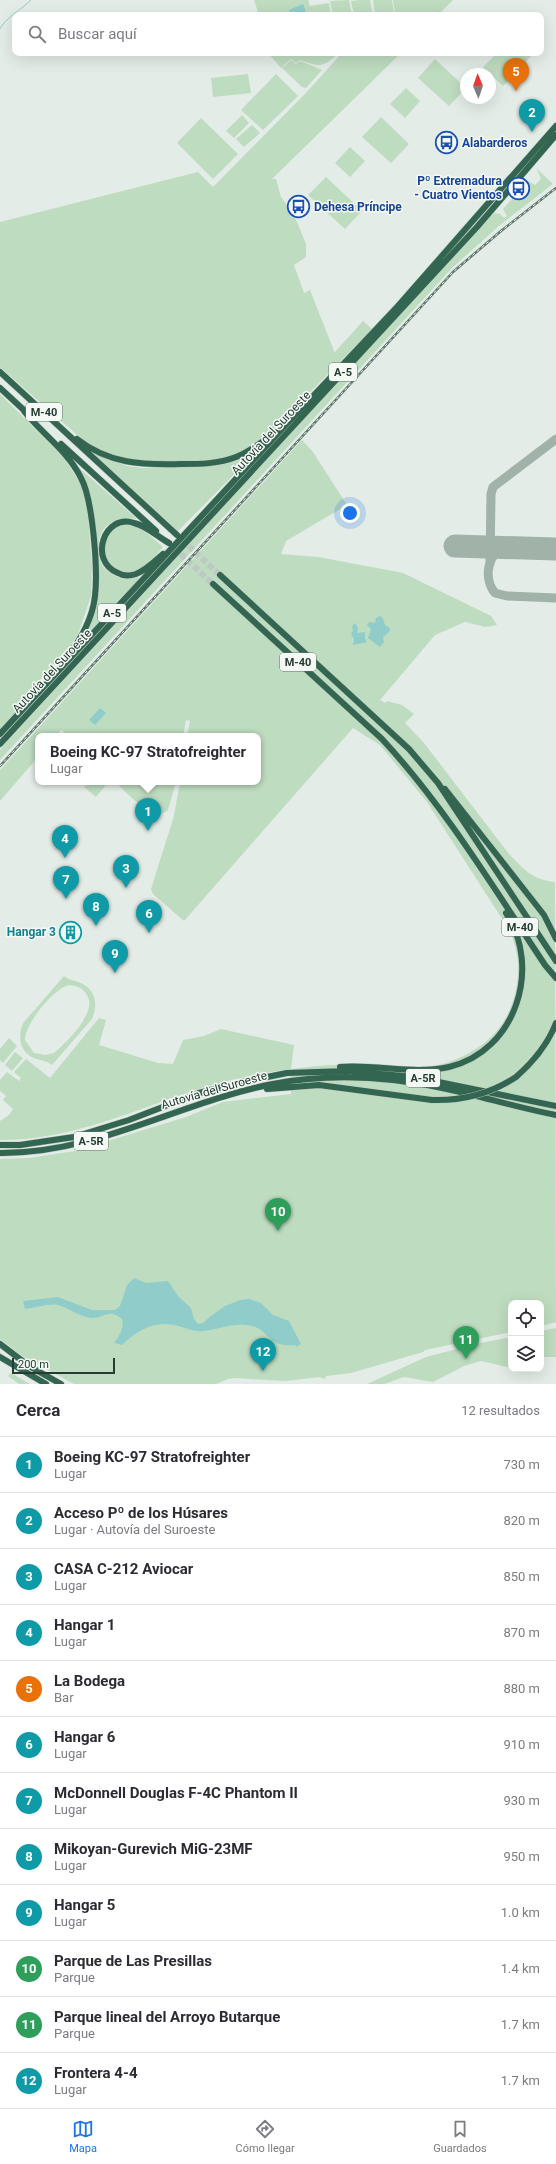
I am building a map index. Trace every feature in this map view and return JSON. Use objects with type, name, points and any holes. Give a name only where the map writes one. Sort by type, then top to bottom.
[{"type":"highway","points":[[530,156],[532,150],[556,122]]},
{"type":"highway","name":"Autovía del Suroeste","points":[[0,734],[282,428],[398,306],[556,126]]},
{"type":"highway","name":"Autovía del Suroeste","points":[[0,744],[477,227],[556,135]]},
{"type":"highway","name":"M-40","points":[[0,372],[177,535]]},
{"type":"highway","name":"M-40","points":[[0,388],[169,543],[145,527],[134,522],[123,522],[112,526],[105,535],[102,544],[102,555],[106,564],[115,572],[126,575],[137,574],[150,565],[217,496],[221,495]]},
{"type":"highway","points":[[24,411],[35,425],[71,460],[82,479],[90,504],[96,584],[92,609],[82,634],[73,649],[44,682],[42,688]]},
{"type":"highway","points":[[67,433],[100,454],[130,464],[208,464],[236,457],[250,451],[282,428]]},
{"type":"highway","name":"M-40","points":[[220,575],[409,749],[438,783],[556,960]]},
{"type":"highway","name":"M-40","points":[[213,584],[382,739],[407,766],[440,808],[556,978]]},
{"type":"highway","points":[[438,783],[451,795],[527,892],[544,915],[555,936]]},
{"type":"highway","points":[[287,1073],[348,1066],[433,1070],[451,1067],[466,1061],[491,1044],[510,1020],[517,1006],[524,976],[523,960],[517,935],[508,916],[493,894],[485,875]]},
{"type":"highway","points":[[226,1096],[275,1088],[319,1085],[432,1100],[472,1097],[496,1088],[516,1077],[531,1063],[545,1045],[556,1023]]},
{"type":"highway","name":"Autovía del Suroeste","points":[[0,1145],[41,1143],[74,1137],[129,1120],[199,1093],[287,1073],[348,1071],[414,1077],[556,1106]]},
{"type":"highway","name":"Autovía del Suroeste","points":[[0,1153],[17,1153],[75,1146],[226,1096],[274,1084],[334,1078],[378,1079],[448,1089],[507,1105],[556,1114]]},
{"type":"highway","points":[[0,1344],[29,1366],[61,1384]]},
{"type":"highway","points":[[0,1357],[46,1384]]},
{"type":"green space","points":[[254,0],[308,0],[310,6],[329,3],[330,12],[258,12]]},
{"type":"green space","points":[[349,0],[351,12],[332,12],[330,1]]},
{"type":"green space","points":[[370,0],[372,12],[353,12],[351,1]]},
{"type":"green space","points":[[373,0],[392,0],[394,12],[375,12]]},
{"type":"green space","points":[[393,0],[453,0],[441,12],[395,12]]},
{"type":"green space","points":[[271,56],[335,56],[325,64],[321,65],[300,60],[296,63],[291,59],[281,68]]},
{"type":"green space","points":[[339,56],[398,56],[272,179],[276,179],[281,197],[294,215],[306,244],[306,257],[294,265],[304,293],[310,290],[334,351],[335,352],[363,321],[372,329],[269,434],[261,441],[234,456],[210,461],[138,462],[103,453],[84,441],[0,367],[0,222],[198,172],[213,187],[305,94]]},
{"type":"green space","points":[[494,56],[531,56],[503,86],[496,79],[496,68],[483,67]]},
{"type":"green space","points":[[435,59],[460,82],[460,94],[449,106],[418,78]]},
{"type":"green space","points":[[291,60],[296,64],[300,61],[322,70],[306,88],[302,87],[282,68]]},
{"type":"green space","points":[[248,74],[251,93],[213,97],[211,78]]},
{"type":"green space","points":[[276,74],[298,96],[263,130],[241,110]]},
{"type":"green space","points":[[406,88],[420,101],[405,118],[390,104]]},
{"type":"green space","points":[[242,115],[249,123],[234,138],[226,131]]},
{"type":"green space","points":[[381,117],[409,144],[391,163],[362,137]]},
{"type":"green space","points":[[201,118],[238,154],[213,179],[177,143]]},
{"type":"green space","points":[[252,125],[260,133],[244,147],[236,139]]},
{"type":"green space","points":[[350,147],[365,161],[350,177],[335,163]]},
{"type":"green space","points":[[537,169],[553,184],[500,225],[452,268],[0,760],[0,750],[3,746],[491,216],[495,213],[500,214],[504,218],[507,216],[503,209],[528,181],[535,185],[541,179]]},
{"type":"green space","points":[[326,177],[362,211],[345,229],[308,195]]},
{"type":"green space","points":[[0,394],[64,458],[79,481],[87,505],[92,567],[91,596],[78,634],[71,645],[29,692],[16,712],[0,729]]},
{"type":"green space","points":[[269,439],[178,531],[94,454],[127,466],[142,468],[219,465],[252,453]]},
{"type":"green space","points":[[302,440],[313,452],[347,505],[286,541],[281,554],[318,557],[403,573],[491,616],[497,625],[485,627],[465,622],[435,635],[380,700],[385,703],[387,701],[402,705],[414,714],[405,723],[424,743],[509,854],[529,873],[540,879],[555,882],[556,1322],[544,1325],[544,1300],[508,1300],[508,1333],[425,1350],[423,1352],[351,1373],[326,1376],[325,1379],[320,1377],[285,1381],[235,1378],[216,1384],[74,1384],[22,1356],[0,1339],[0,1159],[29,1158],[75,1151],[186,1117],[223,1102],[291,1094],[291,1069],[341,1065],[414,1068],[429,1067],[445,1063],[477,1048],[494,1034],[507,1015],[516,991],[518,973],[517,955],[508,928],[427,802],[380,745],[353,728],[184,921],[153,894],[151,889],[174,816],[179,785],[261,785],[261,733],[188,733],[190,721],[186,720],[184,733],[64,733],[61,730],[58,733],[35,733],[35,760],[0,801],[0,770]]},
{"type":"green space","points":[[77,466],[137,519],[120,519],[113,522],[103,530],[100,536],[99,553],[103,566],[117,577],[128,579],[137,577],[140,578],[87,636],[95,604],[95,533],[94,520],[88,493],[84,480]]},
{"type":"green space","points":[[127,523],[151,536],[163,547],[152,560],[142,568],[128,573],[119,571],[111,565],[106,557],[104,547],[107,538],[114,529]]},
{"type":"green space","points":[[86,785],[106,785],[96,797],[84,787]]},
{"type":"green space","points":[[118,785],[175,785],[168,810],[162,813],[155,813],[148,810],[133,799]]},
{"type":"green space","points":[[64,976],[86,986],[93,994],[95,1008],[92,1019],[52,1065],[46,1061],[34,1058],[25,1052],[22,1047],[20,1037],[20,1032],[24,1022]],"holes":[[[69,985],[82,989],[87,995],[89,1002],[85,1018],[66,1042],[54,1053],[46,1055],[34,1053],[25,1040],[29,1026],[48,1000]]]},
{"type":"green space","points":[[99,1018],[106,1020],[99,1045],[158,1063],[173,1064],[183,1040],[204,1036],[221,1029],[294,1045],[291,1069],[226,1081],[79,1129],[27,1139],[0,1140],[0,1121],[9,1115],[13,1109],[3,1100],[6,1096],[0,1091],[0,1080],[7,1072],[19,1081],[21,1078],[14,1072],[26,1059],[50,1078]]},
{"type":"green space","points":[[9,1038],[17,1046],[3,1063],[0,1060],[0,1049]]},
{"type":"green space","points":[[15,1052],[23,1058],[12,1071],[5,1065]]},
{"type":"green space","points":[[556,1328],[556,1357],[544,1357],[544,1330]]},
{"type":"green space","points":[[508,1338],[508,1367],[481,1361],[464,1366],[433,1382],[404,1377],[384,1384],[367,1384],[426,1357]]},
{"type":"green space","points":[[11,1373],[30,1384],[19,1384],[8,1376]]},
{"type":"water","points":[[303,4],[306,12],[290,12],[289,10]]},
{"type":"water","points":[[380,616],[383,618],[385,625],[390,628],[389,632],[383,637],[384,642],[380,647],[368,638],[371,629],[367,625],[369,622],[375,623],[376,618]]},
{"type":"water","points":[[355,623],[358,628],[357,633],[365,632],[367,642],[353,645],[354,639],[351,634],[353,631],[352,626]]},
{"type":"water","points":[[100,708],[106,713],[95,725],[89,720]]},
{"type":"water","points":[[134,1278],[146,1283],[168,1281],[178,1296],[191,1308],[194,1319],[198,1324],[203,1323],[225,1306],[240,1300],[249,1299],[261,1303],[273,1315],[289,1321],[301,1344],[296,1347],[295,1345],[279,1344],[257,1328],[245,1325],[233,1325],[200,1331],[174,1325],[159,1324],[140,1331],[122,1345],[114,1343],[122,1329],[122,1319],[113,1314],[107,1314],[97,1318],[89,1318],[58,1305],[46,1305],[25,1309],[23,1301],[58,1297],[92,1310],[115,1310],[120,1306],[127,1285]]},
{"type":"waterway","points":[[16,12],[31,0]]},
{"type":"waterway","points":[[0,29],[12,16]]},
{"type":"taxiway","points":[[490,562],[491,494],[493,487],[556,439]]},
{"type":"taxiway","points":[[507,547],[495,554],[489,566],[489,580],[495,593],[507,596],[556,598]]},
{"type":"runway","points":[[455,546],[556,549]]},
{"type":"tunnel","points":[[182,540],[220,575]]},
{"type":"tunnel","points":[[174,548],[213,584]]},
{"type":"railway","points":[[0,766],[453,272],[501,231],[556,188]]},
{"type":"place","name":"La Bodega","points":[[516,91]]},
{"type":"place","name":"Acceso Pº de los Húsares","points":[[532,132]]},
{"type":"place","name":"Alabarderos","points":[[446,143]]},
{"type":"place","name":"Pº Extremadura - Cuatro Vientos","points":[[518,188]]},
{"type":"place","name":"Dehesa Príncipe","points":[[299,207]]},
{"type":"place","name":"Boeing KC-97 Stratofreighter","points":[[148,831]]},
{"type":"place","name":"Hangar 1","points":[[65,858]]},
{"type":"place","name":"CASA C-212 Aviocar","points":[[126,888]]},
{"type":"place","name":"McDonnell Douglas F-4C Phantom II","points":[[66,899]]},
{"type":"place","name":"Mikoyan-Gurevich MiG-23MF","points":[[96,926]]},
{"type":"place","name":"Hangar 3","points":[[71,932]]},
{"type":"place","name":"Hangar 6","points":[[149,933]]},
{"type":"place","name":"Hangar 5","points":[[115,973]]},
{"type":"place","name":"Parque de Las Presillas","points":[[278,1231]]},
{"type":"place","name":"Parque lineal del Arroyo Butarque","points":[[466,1359]]},
{"type":"place","name":"Frontera 4-4","points":[[263,1371]]}]
